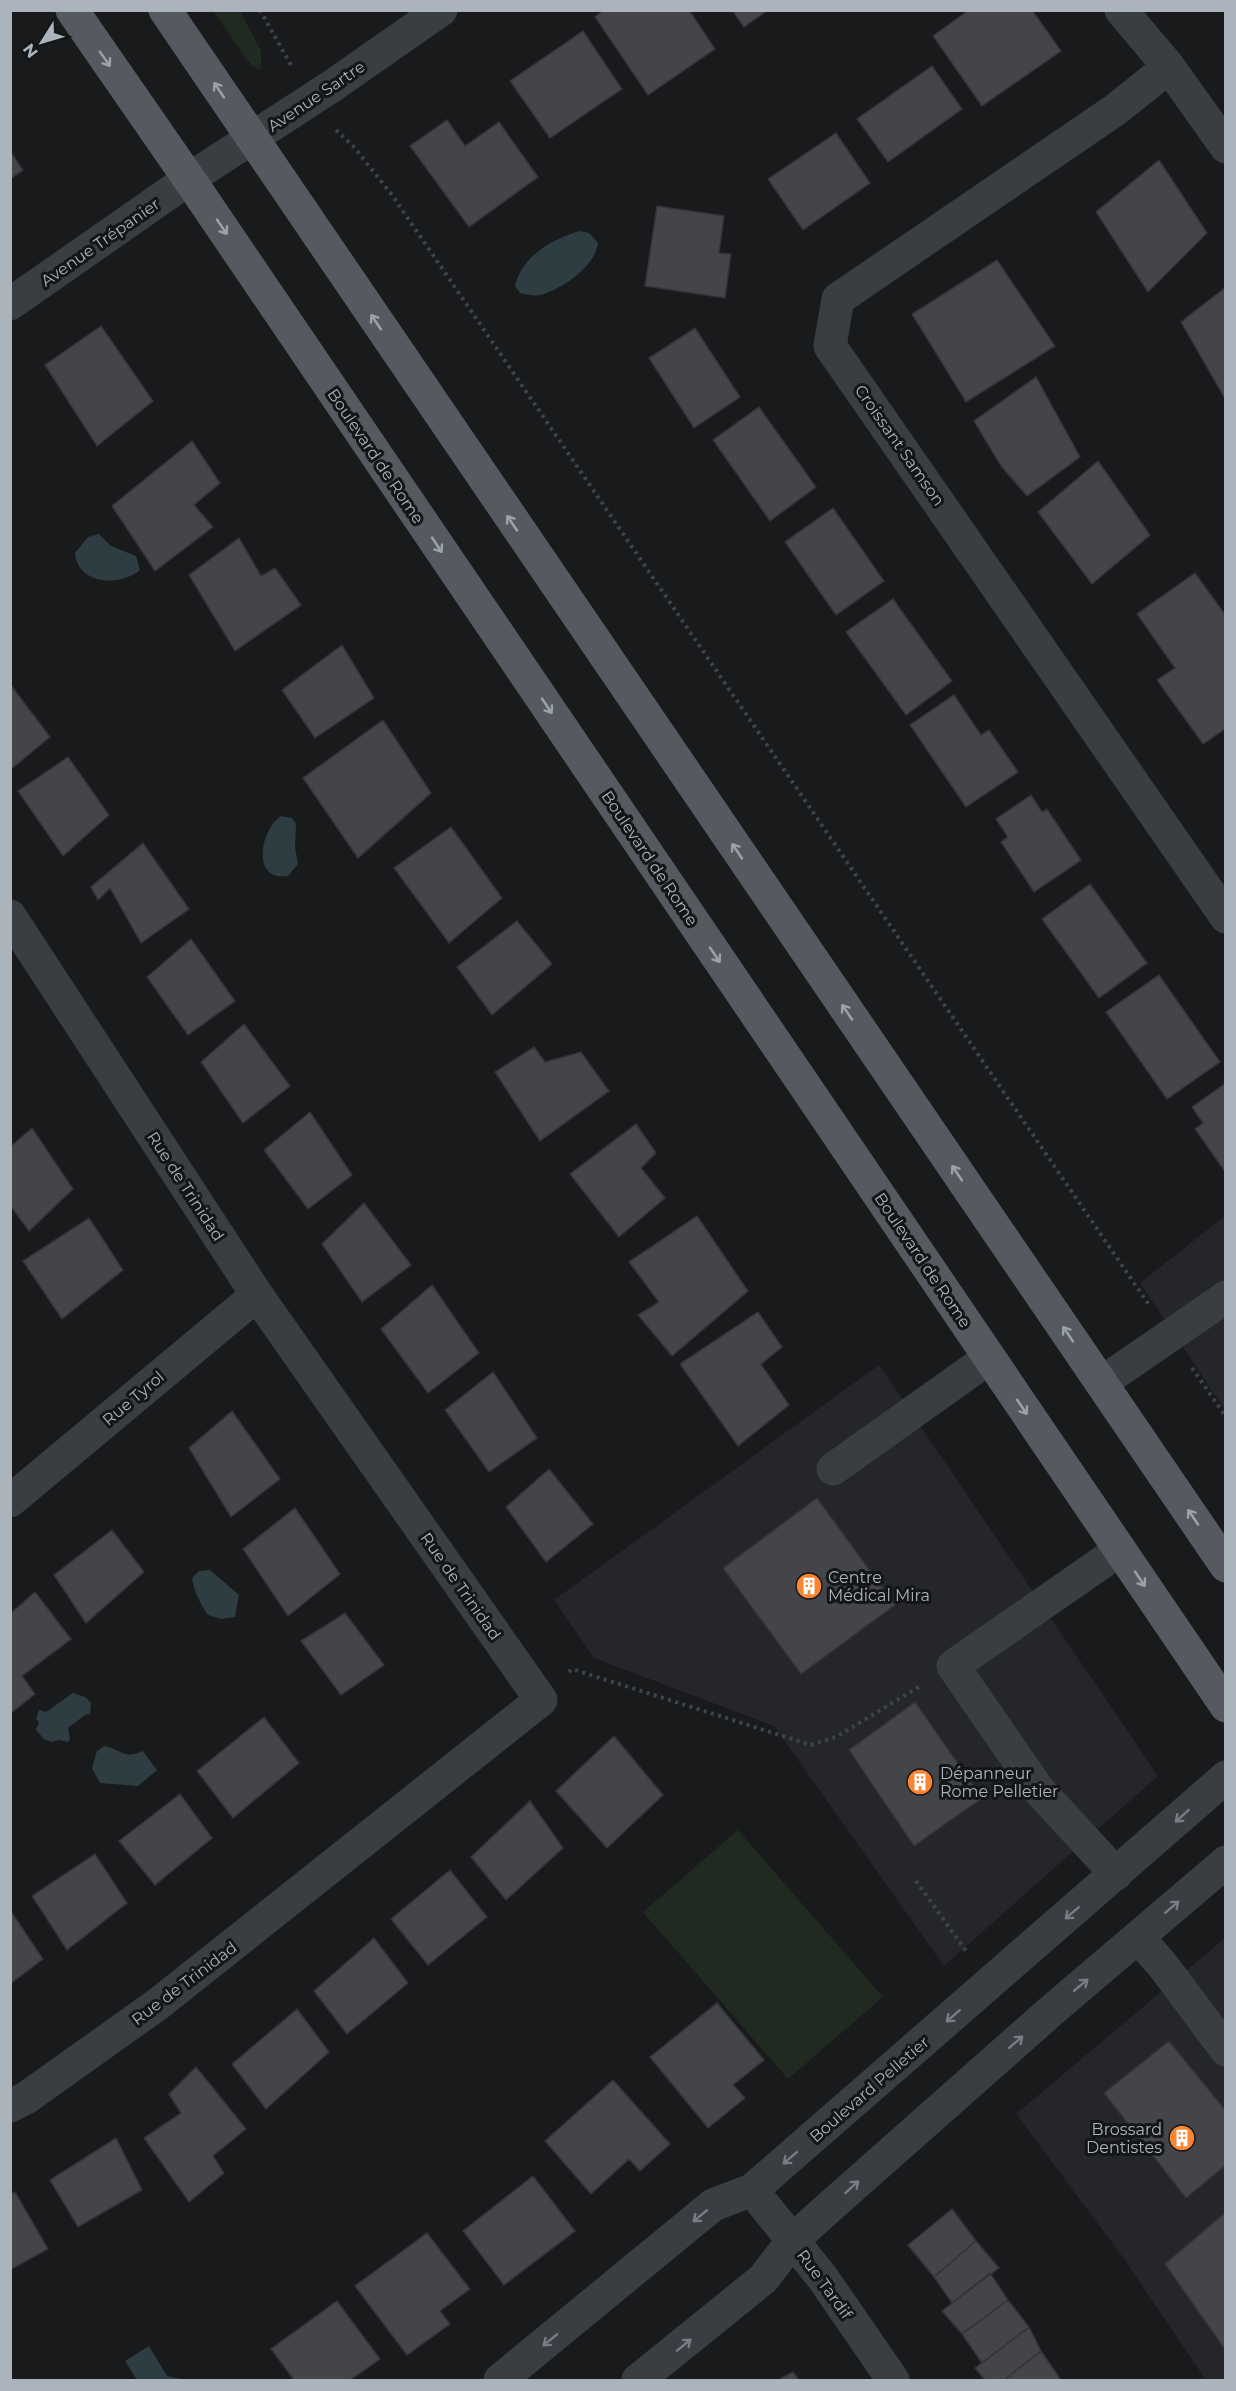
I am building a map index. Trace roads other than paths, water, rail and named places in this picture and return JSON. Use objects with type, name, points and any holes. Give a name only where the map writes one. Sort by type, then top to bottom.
[{"type":"main road","name":"Boulevard de Rome","points":[[72,10],[1226,1706]]},
{"type":"main road","points":[[165,10],[1226,1566]]},
{"type":"street","name":"Avenue Sartre","points":[[189,179],[252,139],[441,10]]},
{"type":"street","points":[[1121,10],[1169,67],[1226,147]]},
{"type":"street","name":"Croissant Samson","points":[[1169,67],[1116,110],[838,299],[831,346],[1226,917]]},
{"type":"street","name":"Avenue Trépanier","points":[[10,304],[189,179]]},
{"type":"street","name":"Rue de Trinidad","points":[[10,916],[257,1295],[541,1700],[158,2004],[26,2098],[10,2106]]},
{"type":"street","name":"Rue Tyrol","points":[[10,1501],[257,1295]]},
{"type":"street","points":[[1101,1383],[1226,1297]]},
{"type":"street","points":[[833,1469],[989,1358]]},
{"type":"street","points":[[1116,1874],[1038,1789],[953,1666],[1120,1550]]},
{"type":"street","name":"Boulevard Pelletier","points":[[500,2380],[713,2205],[752,2190],[1226,1777]]},
{"type":"street","points":[[638,2380],[763,2279],[793,2240],[1033,2027],[1226,1862]]},
{"type":"street","points":[[1138,1937],[1164,1967],[1226,2050]]},
{"type":"street","name":"Rue Tardif","points":[[752,2190],[822,2277],[892,2380]]},
{"type":"place","name":"Centre Médical Mira","points":[[809,1586]]},
{"type":"place","name":"Dépanneur Rome Pelletier","points":[[920,1782]]},
{"type":"place","name":"Brossard Dentistes","points":[[1182,2138]]}]
